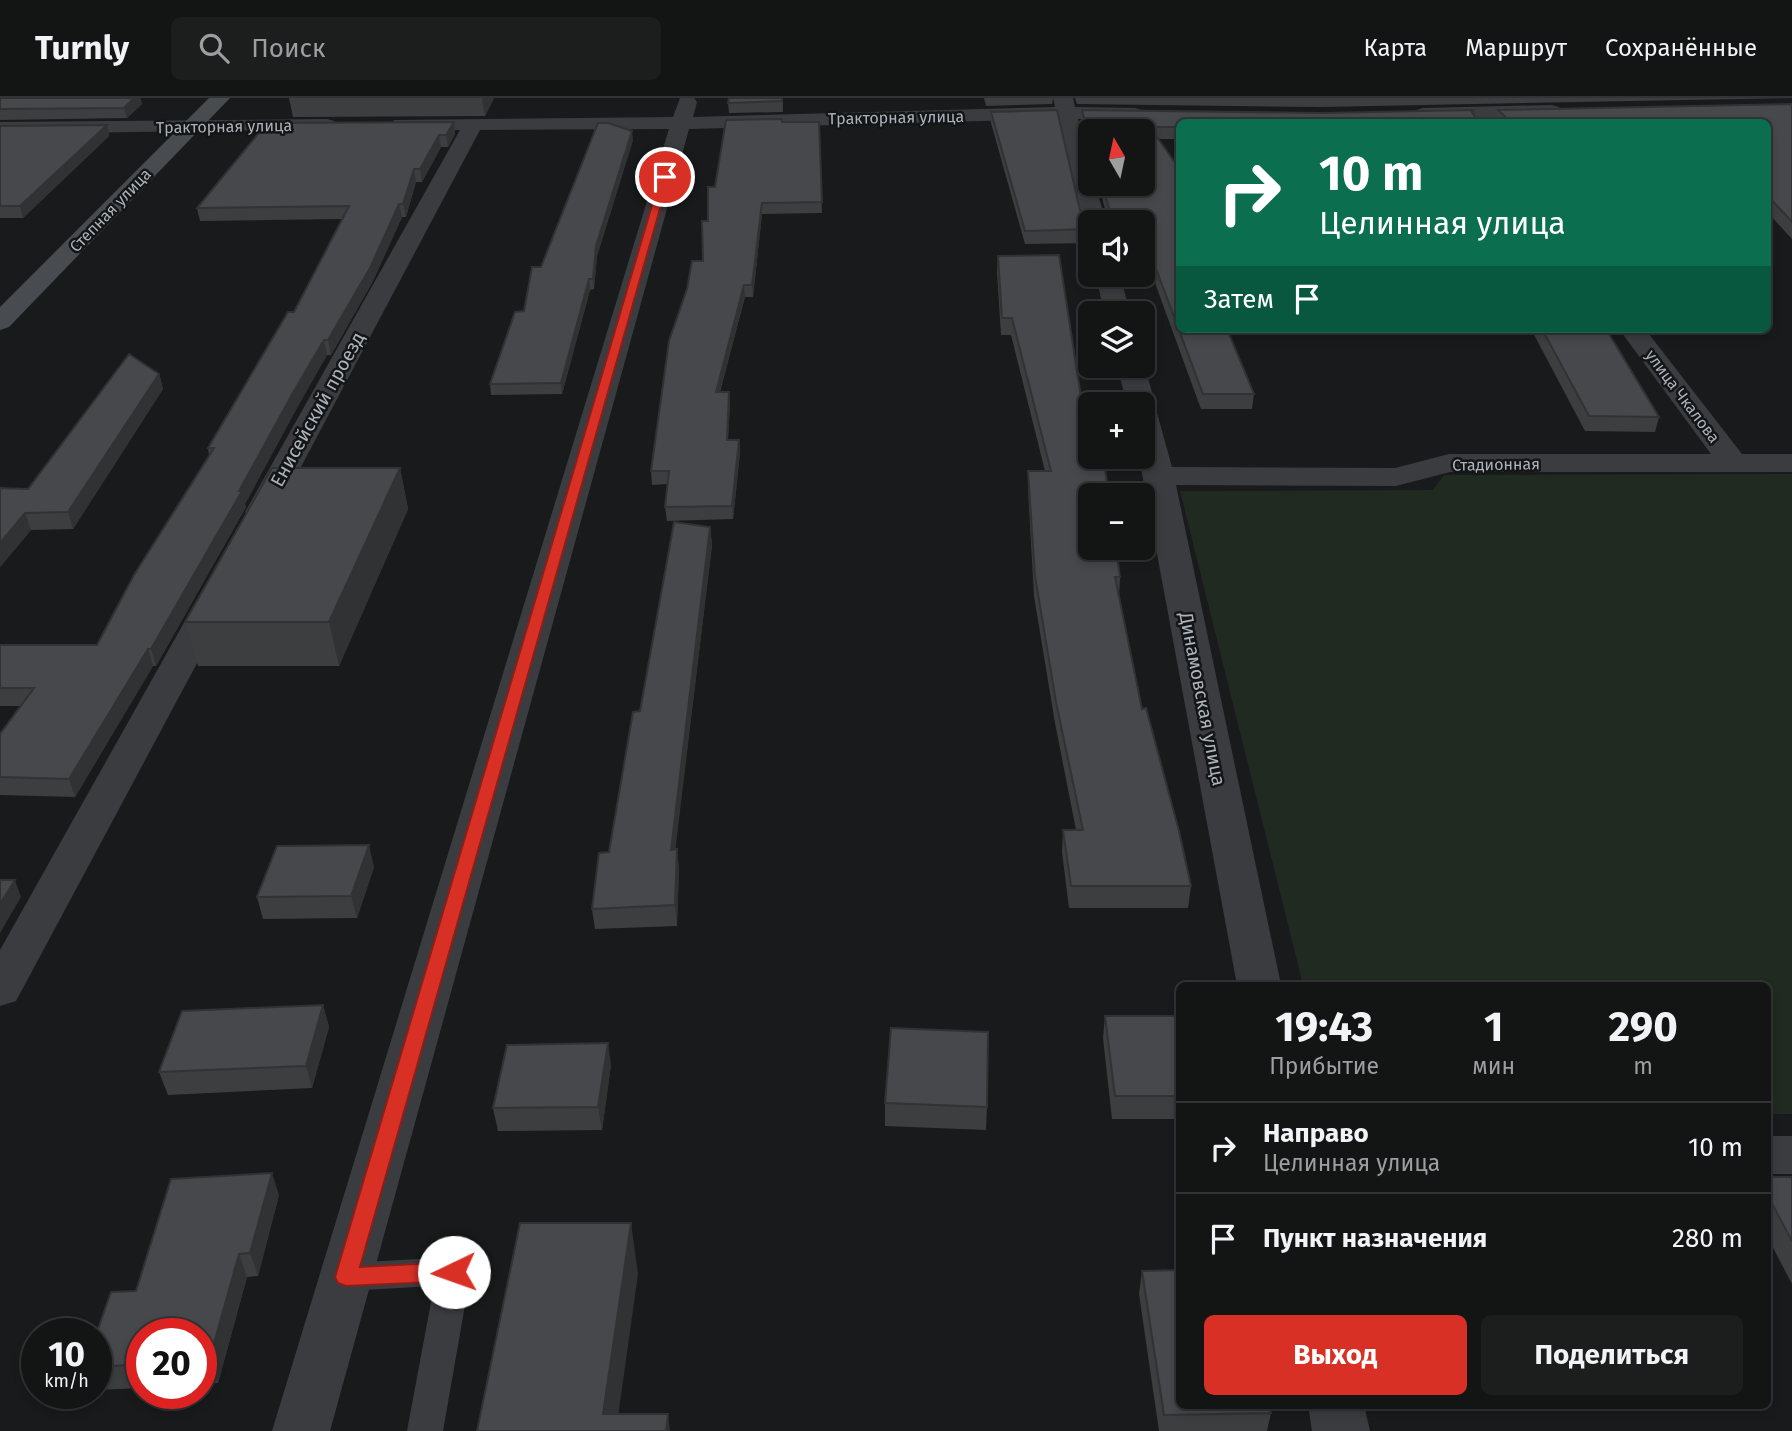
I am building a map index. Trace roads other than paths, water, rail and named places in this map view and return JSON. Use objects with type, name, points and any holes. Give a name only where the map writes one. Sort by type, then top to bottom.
[{"type":"street","name":"Степная улица","points":[[0,322],[220,98]]},
{"type":"street","name":"Тракторная улица","points":[[386,124],[474,123],[520,115],[1065,106],[1149,114]]},
{"type":"street","points":[[1065,106],[1091,210]]},
{"type":"street","points":[[301,1431],[684,111]]},
{"type":"street","points":[[1402,114],[1568,111]]},
{"type":"street","name":"Енисейский проезд","points":[[247,538],[474,123]]},
{"type":"street","name":"Тракторная улица","points":[[0,128],[345,125]]},
{"type":"street","name":"улица Чкалова","points":[[1635,333],[1733,463]]},
{"type":"street","name":"Динамовская улица","points":[[1155,460],[1258,982]]},
{"type":"street","name":"Стадионная","points":[[1159,475],[1396,477],[1448,463],[1792,463]]},
{"type":"street","points":[[0,990],[227,575]]},
{"type":"street","points":[[1771,1155],[1792,1155]]},
{"type":"street","points":[[1337,1409],[1341,1431]]},
{"type":"lane","points":[[346,1277],[454,1272],[425,1431]]}]
